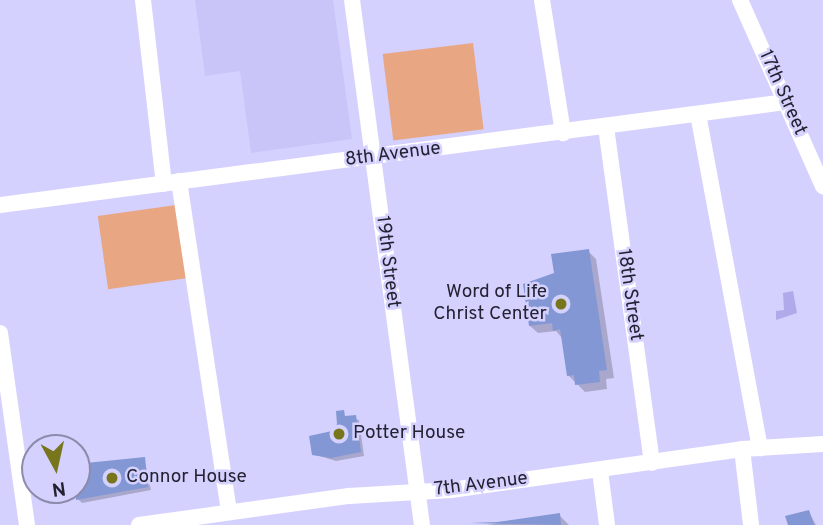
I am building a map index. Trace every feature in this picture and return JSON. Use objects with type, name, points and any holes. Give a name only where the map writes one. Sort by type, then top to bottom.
[{"type":"street","points":[[143,0],[171,183],[229,511]]},
{"type":"street","name":"19th Street","points":[[352,0],[422,525]]},
{"type":"street","points":[[542,0],[563,134]]},
{"type":"street","name":"17th Street","points":[[740,0],[823,186]]},
{"type":"street","name":"8th Avenue","points":[[0,205],[563,134],[786,102]]},
{"type":"street","points":[[698,114],[760,448]]},
{"type":"street","name":"18th Street","points":[[606,127],[652,463]]},
{"type":"street","points":[[0,333],[27,525]]},
{"type":"street","name":"7th Avenue","points":[[139,525],[229,511],[600,471],[743,449],[823,444]]},
{"type":"street","points":[[743,449],[751,525]]},
{"type":"street","points":[[600,471],[607,525]]},
{"type":"shaded area","points":[[195,0],[333,0],[352,139],[251,153],[240,71],[205,76]]},
{"type":"shaded area","points":[[473,43],[484,129],[393,140],[383,54]]},
{"type":"shaded area","points":[[176,205],[186,278],[108,289],[98,216]]},
{"type":"shaded area","points":[[793,291],[797,313],[776,320],[776,311],[784,310],[783,293]]},
{"type":"building","name":"Word of Life Christ Center","points":[[589,249],[607,370],[599,371],[600,382],[575,385],[574,375],[567,376],[560,329],[553,331],[552,323],[529,326],[523,284],[554,273],[551,254]]},
{"type":"building","name":"Potter House","points":[[344,410],[345,416],[356,415],[361,452],[331,458],[312,455],[309,436],[332,431],[337,424],[336,411]]},
{"type":"building","name":"Connor House","points":[[145,457],[148,487],[91,497],[91,462]]},
{"type":"building","points":[[809,510],[814,525],[788,525],[785,516]]},
{"type":"building","points":[[560,513],[561,525],[470,523],[497,522]]},
{"type":"place","name":"Word of Life Christ Center","points":[[561,304]]},
{"type":"place","name":"Potter House","points":[[339,434]]},
{"type":"place","name":"Connor House","points":[[112,478]]}]
